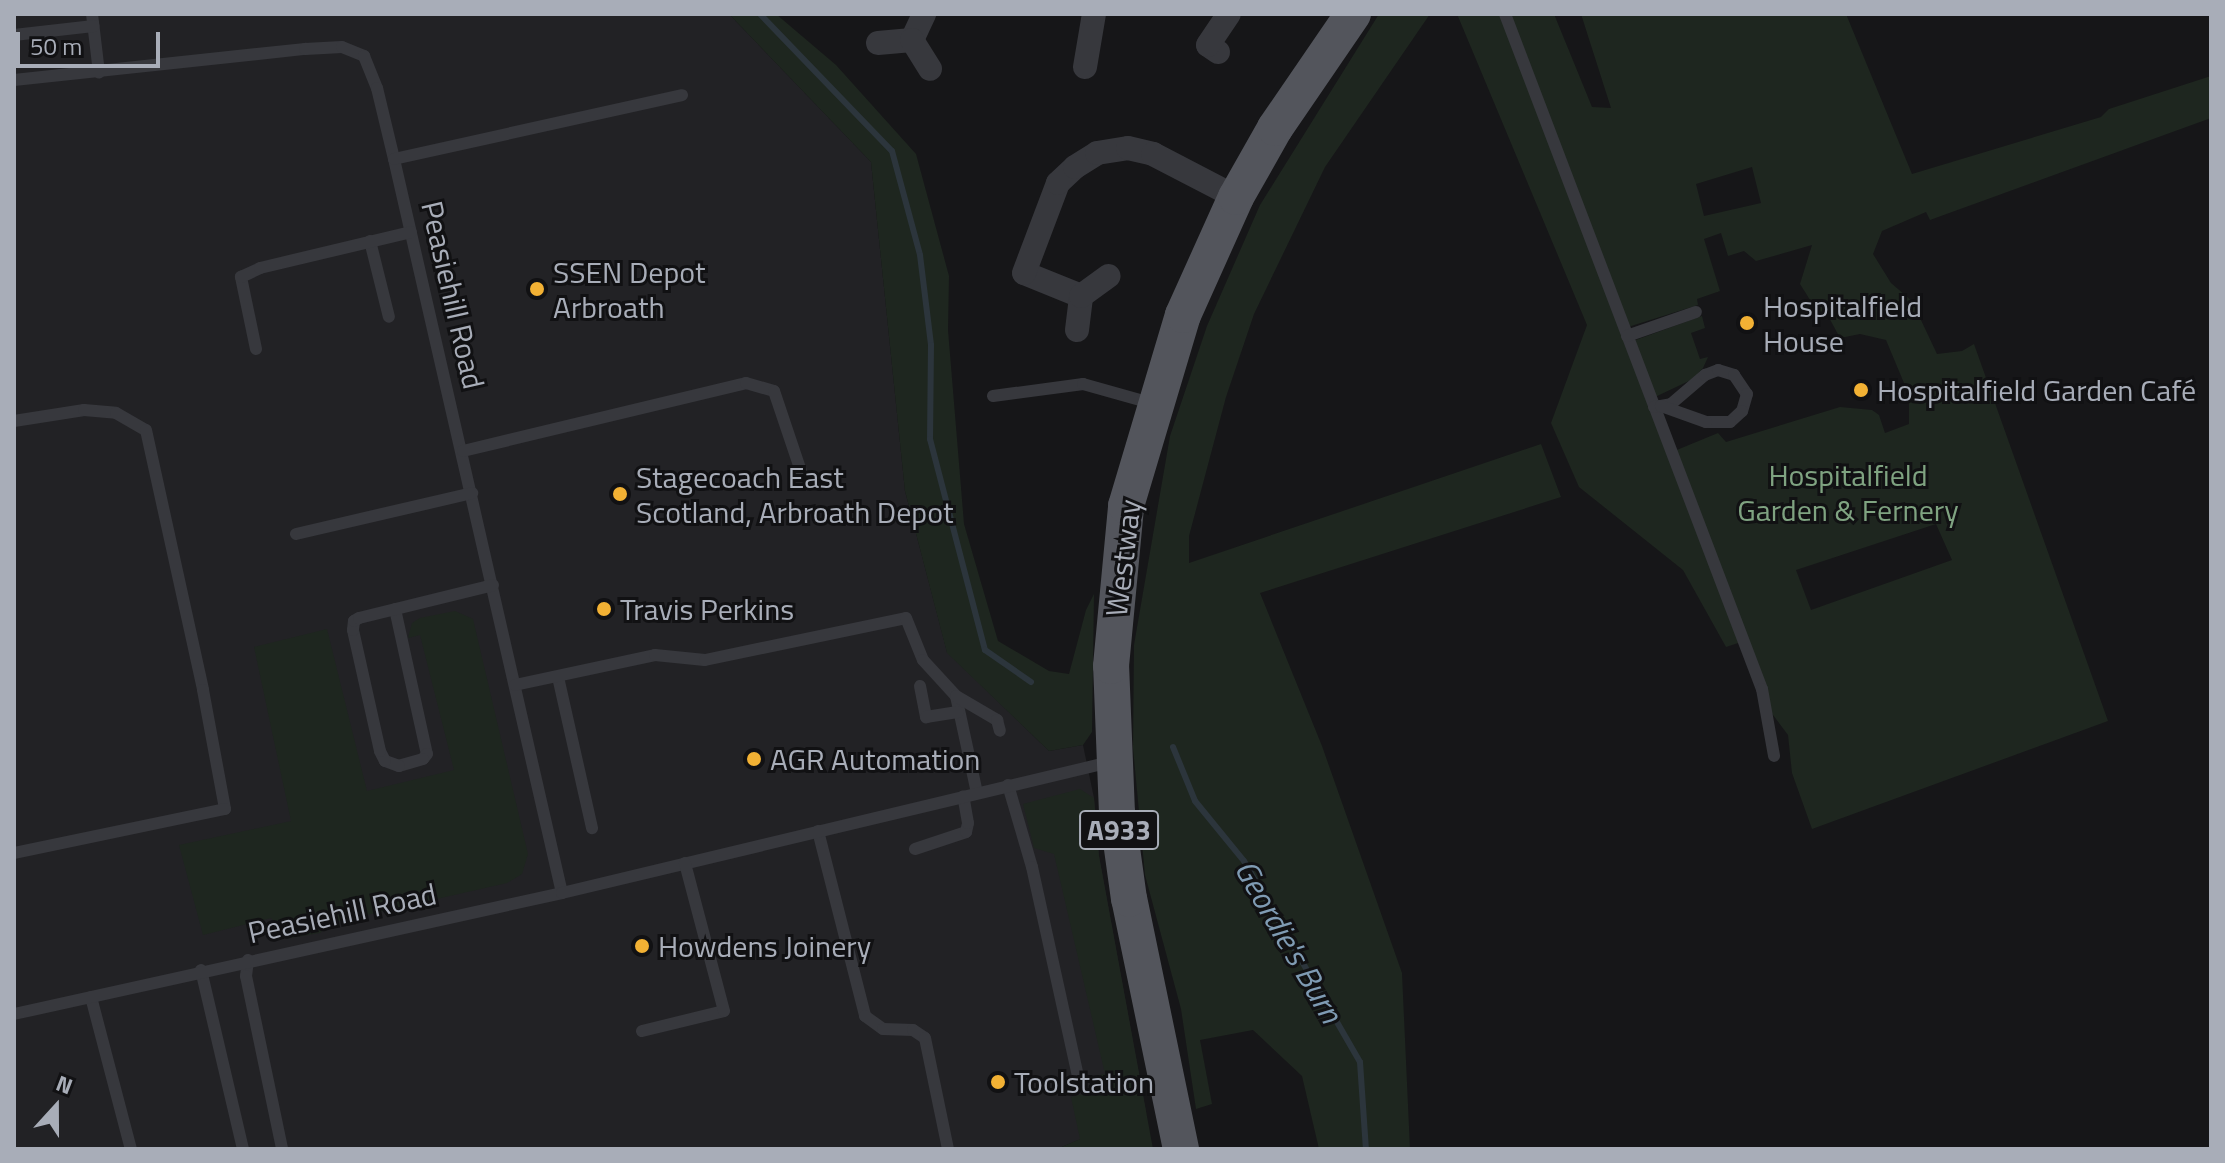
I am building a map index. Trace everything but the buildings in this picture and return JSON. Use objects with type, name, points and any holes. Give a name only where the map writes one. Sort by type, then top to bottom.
[{"type":"main road","name":"Westway","points":[[1181,1149],[1129,899],[1114,761],[1111,666],[1126,506],[1183,315],[1236,197],[1275,128],[1353,14]]},
{"type":"street","points":[[912,40],[924,14]]},
{"type":"street","points":[[1085,67],[1094,14]]},
{"type":"street","points":[[1218,52],[1208,45],[1229,14]]},
{"type":"street","points":[[878,43],[912,40]]},
{"type":"street","points":[[912,40],[930,69]]},
{"type":"street","points":[[1081,296],[1024,273],[1058,183],[1075,167],[1097,153],[1128,148],[1153,154],[1236,197]]},
{"type":"street","points":[[1077,330],[1081,296],[1109,276]]},
{"type":"lane","points":[[1505,14],[1627,336],[1658,406],[1762,689],[1774,756]]},
{"type":"lane","points":[[14,35],[93,20],[99,73]]},
{"type":"lane","name":"Peasiehill Road","points":[[14,80],[342,47],[364,56],[377,88],[394,159],[562,893]]},
{"type":"lane","points":[[394,159],[682,95]]},
{"type":"lane","points":[[256,349],[241,277],[260,268],[411,232]]},
{"type":"lane","points":[[370,241],[389,317]]},
{"type":"lane","points":[[1627,336],[1696,312]]},
{"type":"lane","points":[[1718,370],[1734,375],[1747,394],[1742,411],[1730,422],[1706,422],[1658,406],[1671,404],[1705,375],[1718,370]]},
{"type":"lane","points":[[463,451],[746,383],[774,391],[801,471]]},
{"type":"lane","points":[[993,396],[1083,384],[1157,405]]},
{"type":"lane","points":[[14,421],[84,410],[116,413],[146,430],[203,690],[225,809],[14,853]]},
{"type":"lane","points":[[296,534],[472,493]]},
{"type":"lane","points":[[395,609],[427,754],[423,759],[399,766],[385,761],[380,751],[353,630],[359,618],[395,609],[493,585]]},
{"type":"lane","points":[[515,685],[655,655],[705,660],[906,618],[923,660],[956,696],[997,720],[1000,731]]},
{"type":"lane","points":[[558,677],[592,828]]},
{"type":"lane","points":[[920,686],[926,717],[958,712]]},
{"type":"lane","points":[[956,696],[977,793]]},
{"type":"lane","name":"Peasiehill Road","points":[[14,1014],[228,964],[562,893],[1114,761]]},
{"type":"lane","points":[[1008,785],[1035,882],[1079,1080]]},
{"type":"lane","points":[[915,849],[966,832],[963,796]]},
{"type":"lane","points":[[818,831],[865,1016],[883,1029],[913,1030],[925,1038],[948,1149]]},
{"type":"lane","points":[[642,1031],[724,1011],[685,863]]},
{"type":"lane","points":[[248,960],[246,976],[282,1149]]},
{"type":"lane","points":[[201,970],[243,1149]]},
{"type":"lane","points":[[91,997],[131,1149]]},
{"type":"shaded area","points":[[14,14],[729,14],[871,162],[905,491],[947,652],[1049,751],[1083,745],[1094,798],[1099,856],[1146,1112],[1057,1149],[14,1149]]},
{"type":"green space","points":[[729,14],[776,14],[836,65],[916,154],[949,276],[948,330],[964,524],[998,641],[1049,671],[1069,674],[1086,610],[1094,594],[1092,732],[1083,745],[1049,751],[947,653],[905,491],[871,162]]},
{"type":"green space","points":[[1379,14],[1430,14],[1325,167],[1254,314],[1226,397],[1189,536],[1189,563],[1541,444],[1561,497],[1260,593],[1322,746],[1402,973],[1410,1149],[1319,1149],[1302,1076],[1253,1030],[1200,1040],[1212,1104],[1196,1109],[1181,1009],[1145,875],[1133,748],[1134,645],[1170,436],[1207,326],[1260,205]]},
{"type":"green space","name":"Hospitalfield Garden & Fernery","points":[[1457,14],[1554,14],[1592,107],[1611,108],[1581,14],[1846,14],[1912,174],[2101,117],[2109,109],[2211,76],[2211,118],[1930,220],[1926,212],[1882,231],[1873,254],[1891,283],[1912,301],[1937,354],[1962,351],[1974,344],[2108,721],[1812,829],[1792,773],[1788,735],[1770,711],[1741,642],[1726,647],[1683,570],[1579,487],[1551,423],[1587,325]],"holes":[[[1752,167],[1761,203],[1704,216],[1696,184]],[[1721,233],[1728,256],[1744,251],[1756,261],[1812,245],[1800,284],[1817,311],[1826,312],[1840,338],[1860,334],[1886,340],[1909,395],[1909,424],[1885,433],[1879,415],[1872,410],[1840,407],[1726,442],[1718,433],[1667,454],[1655,397],[1693,379],[1703,368],[1708,357],[1700,359],[1691,333],[1705,328],[1702,316],[1633,341],[1628,327],[1698,305],[1697,299],[1720,291],[1704,239]],[[1936,524],[1952,560],[1811,610],[1796,570]]]},
{"type":"green space","points":[[455,611],[473,619],[528,854],[522,874],[507,883],[331,923],[320,933],[290,938],[271,918],[203,935],[179,845],[291,821],[254,647],[327,629],[367,791],[454,770],[420,635],[408,638],[412,623],[420,618]]},
{"type":"green space","points":[[1080,789],[1094,798],[1099,856],[1153,1149],[1057,1149],[1080,1139],[1071,1097],[1093,1092],[1091,1077],[1105,1074],[1054,854],[1034,848],[1023,804]]},
{"type":"waterway","name":"Geordie's Burn","points":[[760,14],[892,151],[920,255],[931,345],[930,439],[985,650],[1031,682]]},
{"type":"waterway","name":"Geordie's Burn","points":[[1173,747],[1195,801],[1244,861],[1360,1062],[1366,1149]]},
{"type":"place","name":"SSEN Depot Arbroath","points":[[537,289]]},
{"type":"place","name":"Hospitalfield House","points":[[1747,323]]},
{"type":"place","name":"Hospitalfield Garden Café","points":[[1861,390]]},
{"type":"place","name":"Stagecoach East Scotland, Arbroath Depot","points":[[620,494]]},
{"type":"place","name":"Travis Perkins","points":[[604,609]]},
{"type":"place","name":"AGR Automation","points":[[754,759]]},
{"type":"place","name":"Howdens Joinery","points":[[642,946]]},
{"type":"place","name":"Toolstation","points":[[998,1082]]}]
